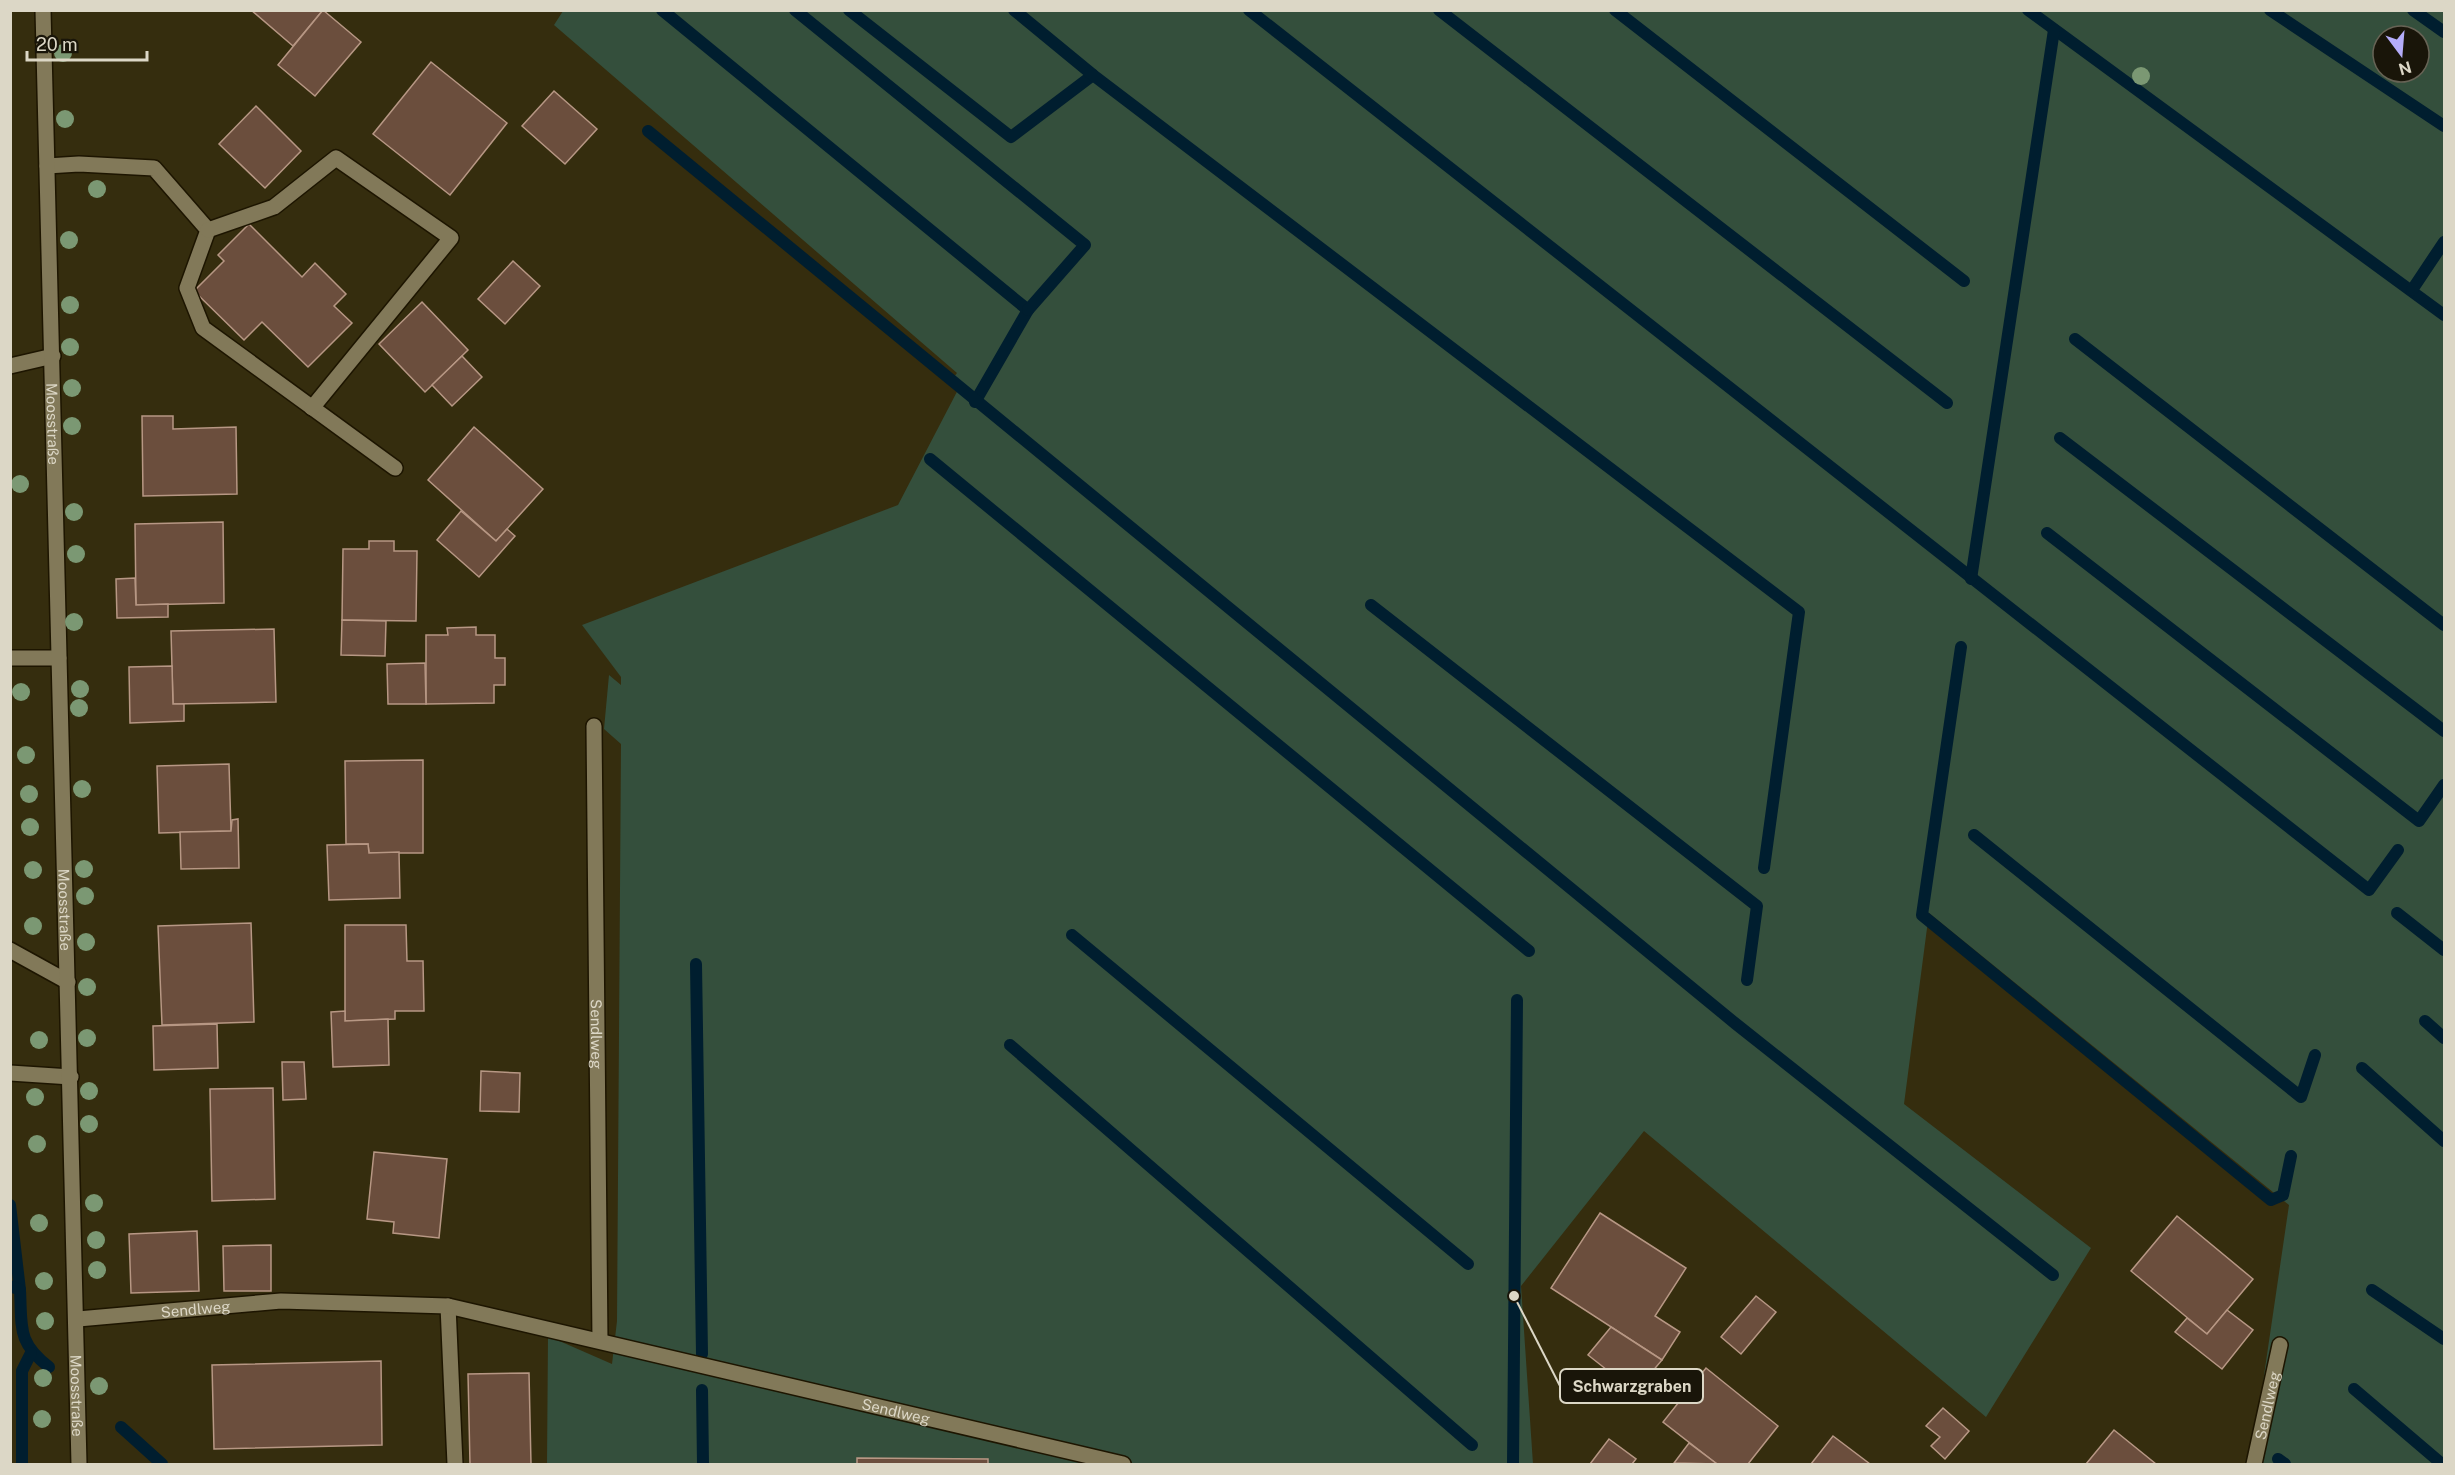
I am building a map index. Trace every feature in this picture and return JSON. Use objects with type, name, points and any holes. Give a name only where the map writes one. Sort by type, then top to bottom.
[{"type":"street","name":"Moosstraße","points":[[43,10],[78,1319],[79,1464]]},
{"type":"street","points":[[208,230],[273,207],[336,158],[451,238],[312,408]]},
{"type":"street","points":[[48,166],[79,164],[154,168],[208,230]]},
{"type":"street","points":[[208,230],[187,288],[203,328],[395,468]]},
{"type":"street","points":[[10,366],[53,356]]},
{"type":"street","points":[[10,658],[59,658]]},
{"type":"street","name":"Sendlweg","points":[[594,726],[600,1341]]},
{"type":"street","points":[[10,950],[68,982]]},
{"type":"street","points":[[10,1073],[71,1077]]},
{"type":"street","name":"Sendlweg","points":[[78,1319],[281,1301],[448,1306],[1123,1464]]},
{"type":"street","points":[[448,1306],[455,1464]]},
{"type":"street","name":"Sendlweg","points":[[2254,1464],[2280,1345]]},
{"type":"green space","points":[[563,11],[2444,11],[2444,1464],[2245,1464],[2258,1416],[2289,1205],[1929,913],[1904,1104],[2091,1248],[1986,1417],[1644,1131],[1521,1286],[1533,1464],[547,1464],[548,1336],[612,1364],[617,1321],[621,744],[604,729],[609,675],[621,685],[621,677],[582,625],[898,505],[961,384],[954,377],[957,373],[554,25]]},
{"type":"building","points":[[251,10],[323,10],[293,46]]},
{"type":"building","points":[[323,10],[361,42],[315,96],[278,65]]},
{"type":"building","points":[[431,62],[507,123],[450,195],[373,134]]},
{"type":"building","points":[[554,91],[597,129],[565,164],[522,126]]},
{"type":"building","points":[[256,106],[301,151],[265,188],[219,144]]},
{"type":"building","points":[[249,224],[302,277],[315,263],[346,294],[334,306],[352,323],[308,367],[262,322],[244,340],[194,291],[224,261],[218,255]]},
{"type":"building","points":[[513,261],[540,286],[505,324],[478,299]]},
{"type":"building","points":[[422,302],[468,350],[425,392],[379,344]]},
{"type":"building","points":[[462,356],[482,377],[452,406],[432,385]]},
{"type":"building","points":[[142,416],[173,416],[173,429],[236,427],[237,494],[143,496]]},
{"type":"building","points":[[474,427],[543,489],[496,541],[428,480]]},
{"type":"building","points":[[461,511],[496,541],[507,529],[515,536],[479,577],[437,540]]},
{"type":"building","points":[[223,522],[224,603],[136,605],[135,524]]},
{"type":"building","points":[[369,541],[394,541],[394,551],[417,551],[416,621],[342,620],[343,549],[369,549]]},
{"type":"building","points":[[135,578],[136,605],[168,604],[168,617],[117,618],[116,579]]},
{"type":"building","points":[[342,620],[386,621],[385,656],[341,655]]},
{"type":"building","points":[[476,627],[476,635],[495,635],[495,658],[505,658],[505,685],[494,685],[494,703],[426,704],[426,635],[448,635],[447,628]]},
{"type":"building","points":[[274,629],[276,702],[173,704],[171,631]]},
{"type":"building","points":[[425,663],[426,704],[388,704],[387,664]]},
{"type":"building","points":[[172,666],[173,704],[184,704],[184,721],[130,723],[129,667]]},
{"type":"building","points":[[423,760],[423,853],[369,853],[368,844],[346,844],[345,761]]},
{"type":"building","points":[[229,764],[231,831],[159,833],[157,766]]},
{"type":"building","points":[[238,819],[239,868],[181,869],[180,832],[231,831],[232,820]]},
{"type":"building","points":[[368,844],[369,853],[399,852],[400,898],[329,900],[327,845]]},
{"type":"building","points":[[251,923],[254,1022],[162,1025],[158,926]]},
{"type":"building","points":[[345,925],[406,925],[407,961],[423,961],[424,1011],[395,1011],[395,1019],[345,1021]]},
{"type":"building","points":[[345,1011],[345,1021],[388,1019],[389,1065],[333,1067],[331,1012]]},
{"type":"building","points":[[217,1024],[218,1068],[154,1070],[153,1026]]},
{"type":"building","points":[[282,1062],[304,1062],[306,1099],[283,1100]]},
{"type":"building","points":[[481,1071],[520,1073],[519,1112],[480,1111]]},
{"type":"building","points":[[273,1088],[275,1199],[212,1201],[210,1089]]},
{"type":"building","points":[[374,1152],[447,1159],[439,1238],[393,1233],[394,1222],[367,1219]]},
{"type":"building","points":[[1600,1213],[1686,1268],[1655,1316],[1680,1332],[1662,1360],[1551,1288]]},
{"type":"building","points":[[2177,1216],[2253,1279],[2207,1334],[2131,1271]]},
{"type":"building","points":[[197,1231],[199,1291],[131,1293],[129,1234]]},
{"type":"building","points":[[271,1245],[271,1291],[224,1291],[223,1246]]},
{"type":"building","points":[[1756,1296],[1776,1312],[1741,1354],[1721,1337]]},
{"type":"building","points":[[2227,1310],[2253,1330],[2222,1369],[2175,1332],[2187,1318],[2207,1334]]},
{"type":"building","points":[[1611,1327],[1662,1360],[1635,1392],[1588,1355]]},
{"type":"building","points":[[381,1361],[382,1445],[214,1449],[212,1365]]},
{"type":"building","points":[[1706,1368],[1778,1426],[1748,1464],[1717,1464],[1663,1422]]},
{"type":"building","points":[[529,1373],[531,1464],[470,1464],[468,1374]]},
{"type":"building","points":[[1943,1408],[1969,1431],[1945,1459],[1931,1446],[1940,1437],[1926,1426]]},
{"type":"building","points":[[2114,1430],[2156,1464],[2086,1464]]},
{"type":"building","points":[[1833,1436],[1870,1464],[1811,1464]]},
{"type":"building","points":[[1609,1439],[1636,1459],[1632,1464],[1590,1464]]},
{"type":"building","points":[[1689,1443],[1717,1464],[1674,1463]]},
{"type":"building","points":[[857,1458],[988,1459],[988,1464],[857,1464]]},
{"type":"waterway","points":[[662,10],[1028,310],[975,402]]},
{"type":"waterway","points":[[795,10],[1085,245],[1028,310]]},
{"type":"waterway","points":[[849,10],[1011,137],[1093,75]]},
{"type":"waterway","points":[[1014,10],[1093,75],[1799,612],[1764,868]]},
{"type":"waterway","points":[[1249,10],[2369,890],[2398,850]]},
{"type":"waterway","points":[[1439,10],[1947,403]]},
{"type":"waterway","points":[[1615,10],[1964,281]]},
{"type":"waterway","points":[[2028,10],[2444,315]]},
{"type":"waterway","points":[[2270,10],[2444,126]]},
{"type":"waterway","points":[[2413,10],[2444,32]]},
{"type":"waterway","points":[[1971,579],[2054,30]]},
{"type":"waterway","points":[[648,131],[1736,1024],[2053,1275]]},
{"type":"waterway","points":[[2412,290],[2444,242]]},
{"type":"waterway","points":[[2075,339],[2444,625]]},
{"type":"waterway","points":[[2060,438],[2444,731]]},
{"type":"waterway","points":[[930,459],[1529,951]]},
{"type":"waterway","points":[[2047,533],[2419,821],[2444,785]]},
{"type":"waterway","points":[[1371,605],[1757,906],[1747,980]]},
{"type":"waterway","points":[[1961,647],[1922,915],[2271,1200],[2283,1195],[2291,1156]]},
{"type":"waterway","points":[[1974,835],[2301,1097],[2315,1055]]},
{"type":"waterway","points":[[2397,913],[2444,950]]},
{"type":"waterway","points":[[1072,935],[1468,1264]]},
{"type":"waterway","points":[[696,964],[702,1354]]},
{"type":"waterway","points":[[1513,1464],[1517,1000]]},
{"type":"waterway","points":[[2425,1021],[2444,1038]]},
{"type":"waterway","points":[[1010,1045],[1472,1445]]},
{"type":"waterway","points":[[2362,1068],[2444,1141]]},
{"type":"waterway","points":[[10,1205],[20,1290]]},
{"type":"waterway","points":[[10,1286],[20,1290],[23,1333],[26,1342],[49,1367]]},
{"type":"waterway","points":[[2372,1290],[2444,1339]]},
{"type":"waterway","points":[[22,1464],[22,1371],[31,1353]]},
{"type":"waterway","points":[[2354,1389],[2442,1464]]},
{"type":"waterway","points":[[702,1390],[703,1464]]},
{"type":"waterway","points":[[121,1427],[162,1464]]},
{"type":"waterway","points":[[2278,1459],[2285,1464]]},
{"type":"place","name":"Schwarzgraben","points":[[1514,1296]]}]
